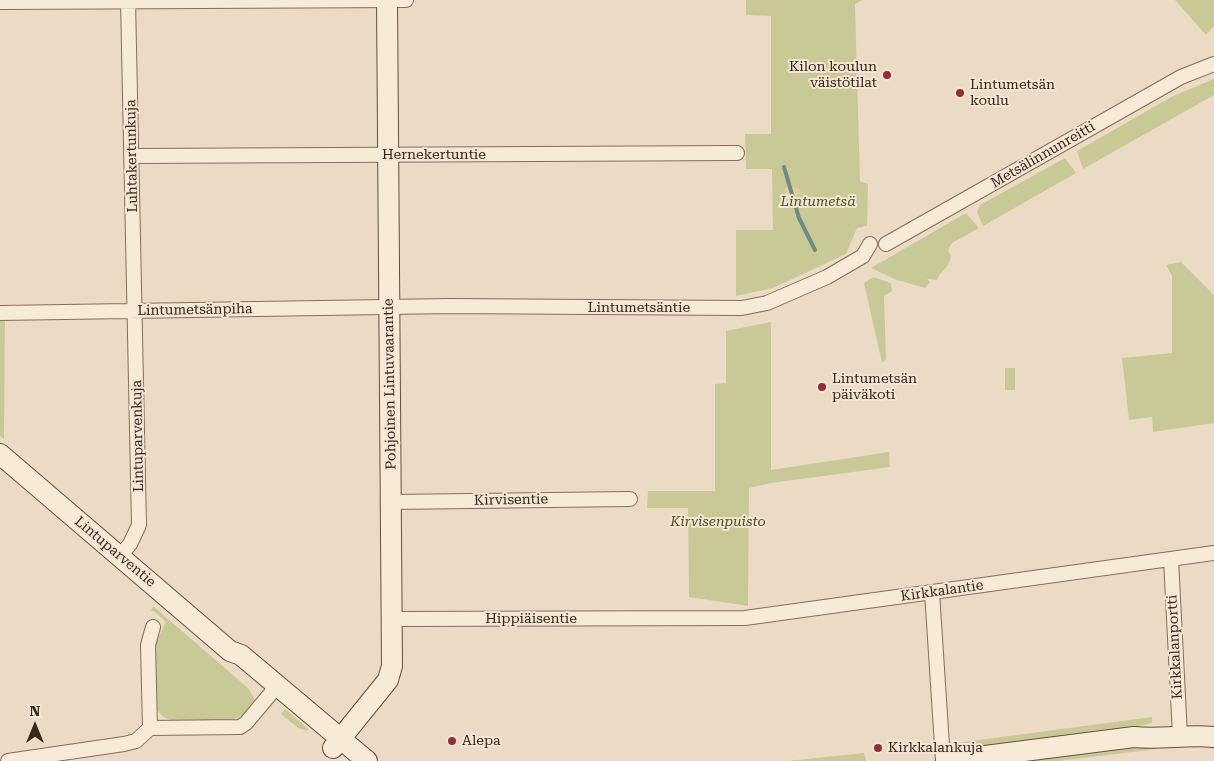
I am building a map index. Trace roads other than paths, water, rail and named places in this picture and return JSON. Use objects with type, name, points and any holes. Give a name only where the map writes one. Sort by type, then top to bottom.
[{"type":"street","name":"Pohjoinen Lintuvaarantie","points":[[336,743],[388,680],[392,666],[387,0]]},
{"type":"street","points":[[0,2],[406,0]]},
{"type":"street","name":"Luhtakertunkuja","points":[[128,1],[136,311]]},
{"type":"street","name":"Metsälinnunreitti","points":[[886,244],[1208,66],[1214,54]]},
{"type":"street","name":"Hernekertuntie","points":[[132,156],[737,153]]},
{"type":"street","name":"Lintumetsäntie","points":[[390,308],[742,308],[767,304],[812,284],[863,256],[870,244]]},
{"type":"street","name":"Lintumetsänpiha","points":[[0,313],[390,308]]},
{"type":"street","name":"Lintuparvenkuja","points":[[120,556],[130,544],[139,524],[136,311]]},
{"type":"street","name":"Lintuparventie","points":[[0,454],[230,651],[234,663],[273,690],[336,743],[367,761]]},
{"type":"street","name":"Kirvisentie","points":[[392,502],[630,499]]},
{"type":"street","name":"Kirkkalantie","points":[[669,619],[745,618],[1214,553]]},
{"type":"street","name":"Kirkkalanportti","points":[[1171,559],[1180,730]]},
{"type":"street","points":[[932,592],[944,761],[1134,737],[1153,739],[1180,730],[1214,724]]},
{"type":"street","name":"Hippiäisentie","points":[[392,619],[669,619]]},
{"type":"street","points":[[150,728],[148,645],[153,627]]},
{"type":"street","points":[[8,761],[124,744],[136,741],[150,728],[240,727],[246,723],[273,690]]},
{"type":"street","points":[[1180,730],[1214,737]]},
{"type":"street","name":"Lintuparventie","points":[[336,743],[349,761]]},
{"type":"waterway","points":[[784,167],[799,218],[815,250]]},
{"type":"place","name":"Kilon koulun väistötilat","points":[[887,75]]},
{"type":"place","name":"Lintumetsän koulu","points":[[960,93]]},
{"type":"place","name":"Lintumetsän päiväkoti","points":[[822,387]]},
{"type":"place","name":"Alepa","points":[[452,741]]},
{"type":"place","name":"Kirkkalankuja","points":[[878,748]]},
{"type":"park label","name":"Lintumetsä","points":[[818,202]]},
{"type":"park label","name":"Kirvisenpuisto","points":[[718,522]]}]
